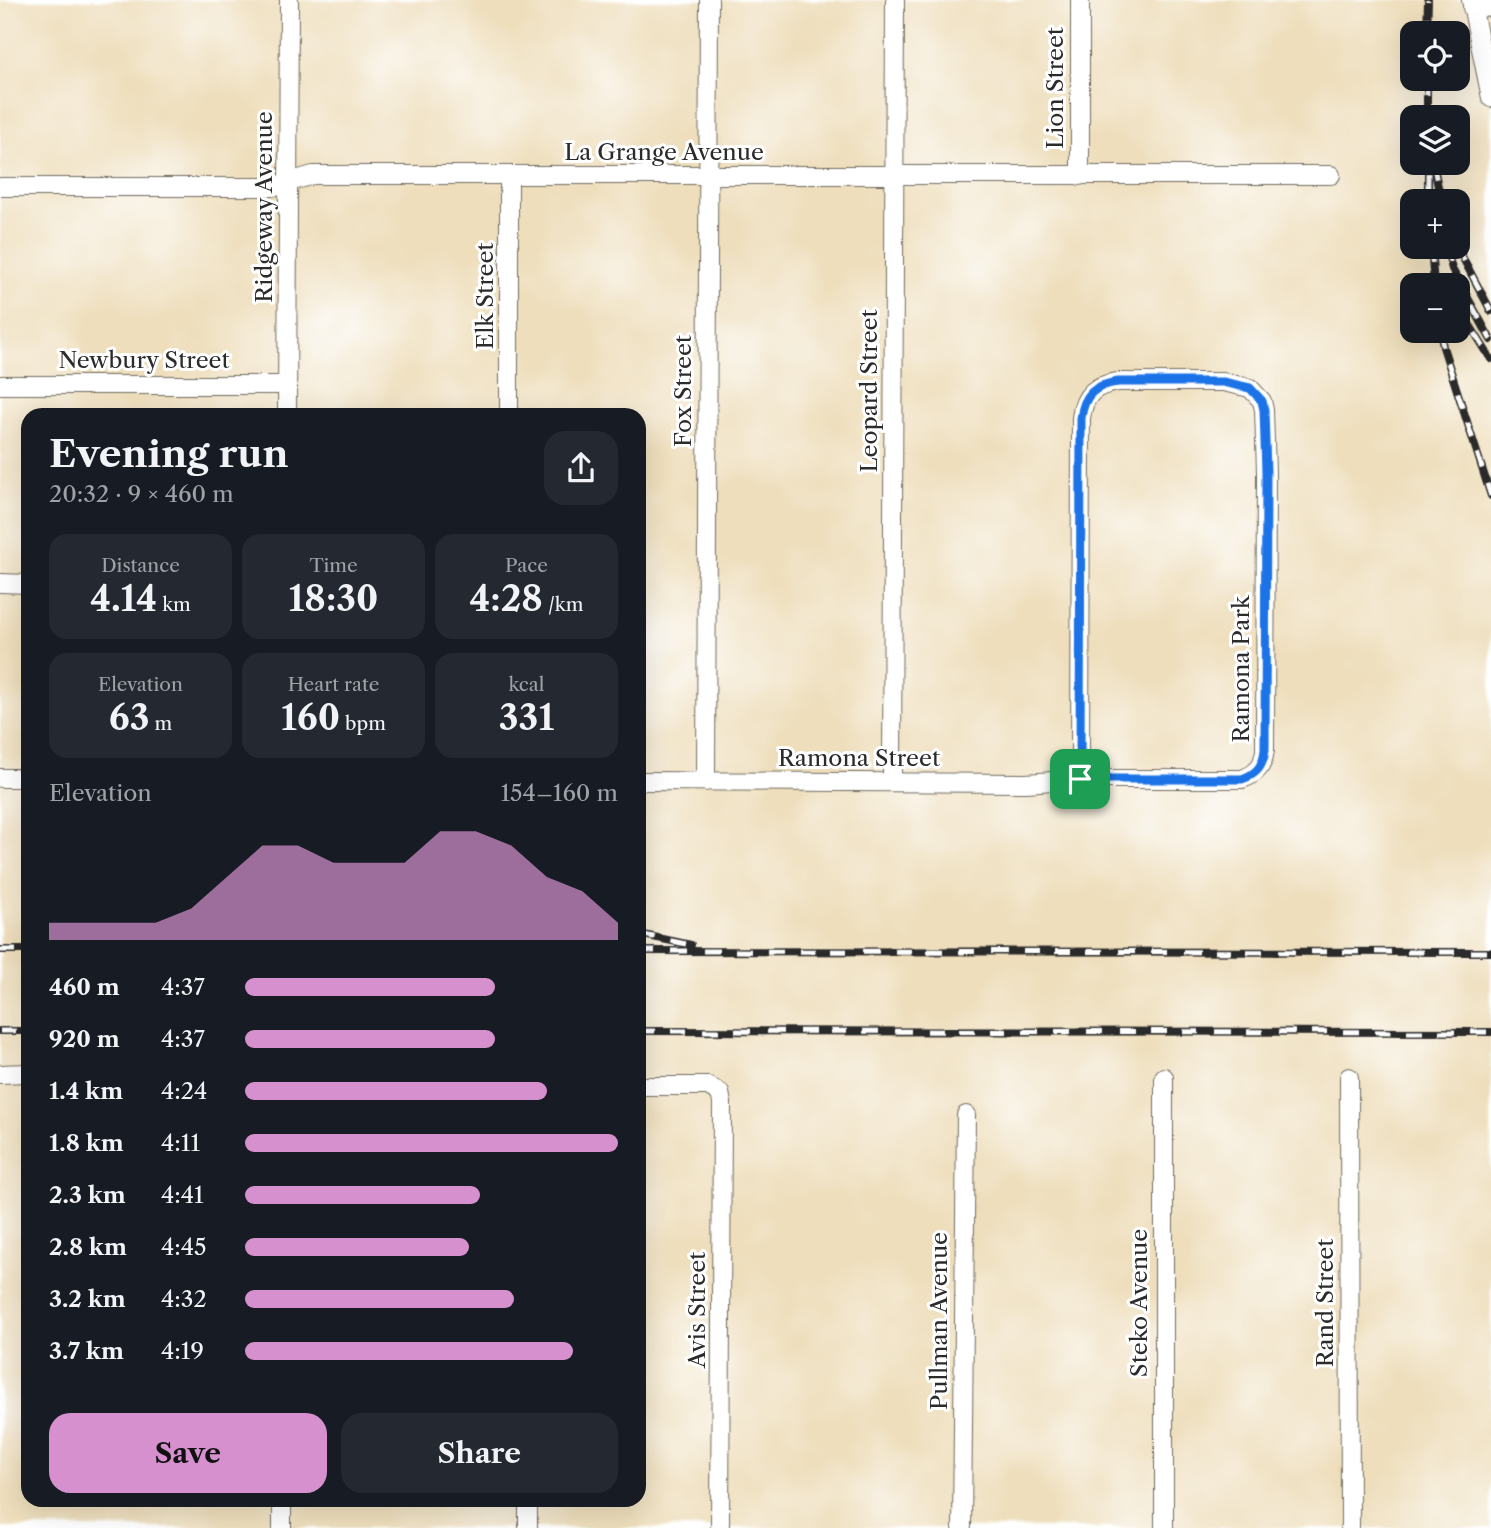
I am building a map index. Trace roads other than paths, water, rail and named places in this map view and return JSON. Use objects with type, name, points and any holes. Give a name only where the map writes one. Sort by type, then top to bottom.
[{"type":"street","name":"Ridgeway Avenue","points":[[287,408],[289,0]]},
{"type":"street","name":"Fox Street","points":[[706,782],[709,0]]},
{"type":"street","name":"Leopard Street","points":[[892,782],[895,0]]},
{"type":"street","name":"Lion Street","points":[[1080,0],[1080,176]]},
{"type":"street","points":[[1491,7],[1471,4],[1491,97]]},
{"type":"street","name":"La Grange Avenue","points":[[0,187],[272,187],[313,175],[1331,175]]},
{"type":"street","name":"Elk Street","points":[[509,176],[509,408]]},
{"type":"street","name":"Ramona Park","points":[[1118,382],[1223,382],[1250,388],[1262,401],[1265,428],[1264,760],[1255,773],[1242,779],[1080,779],[1081,418],[1085,399],[1098,386],[1118,382]]},
{"type":"street","name":"Newbury Street","points":[[0,385],[287,385]]},
{"type":"street","points":[[0,583],[21,584]]},
{"type":"street","points":[[0,778],[21,778]]},
{"type":"street","name":"Ramona Street","points":[[646,781],[1026,783],[1080,779]]},
{"type":"street","points":[[0,1074],[21,1073]]},
{"type":"street","name":"Steko Avenue","points":[[1164,1077],[1164,1528]]},
{"type":"street","name":"Rand Street","points":[[1349,1077],[1350,1528]]},
{"type":"street","name":"Avis Street","points":[[646,1086],[708,1086],[720,1093],[722,1103],[720,1528]]},
{"type":"street","name":"Pullman Avenue","points":[[962,1528],[965,1115]]},
{"type":"street","points":[[282,1507],[282,1528]]},
{"type":"street","points":[[528,1507],[528,1528]]},
{"type":"railway","points":[[1427,21],[1428,0]]},
{"type":"railway","points":[[1427,91],[1427,105]]},
{"type":"railway","points":[[1428,175],[1428,189]]},
{"type":"railway","points":[[1436,175],[1438,189]]},
{"type":"railway","points":[[1432,259],[1433,273]]},
{"type":"railway","points":[[1449,259],[1452,269],[1491,340]]},
{"type":"railway","points":[[1463,259],[1491,311]]},
{"type":"railway","points":[[1470,325],[1491,359]]},
{"type":"railway","points":[[1442,343],[1491,496]]},
{"type":"railway","points":[[646,935],[691,945]]},
{"type":"railway","points":[[0,950],[21,950]]},
{"type":"railway","points":[[646,951],[1491,952]]},
{"type":"railway","points":[[0,1031],[21,1031]]},
{"type":"railway","points":[[646,1031],[1491,1032]]}]
